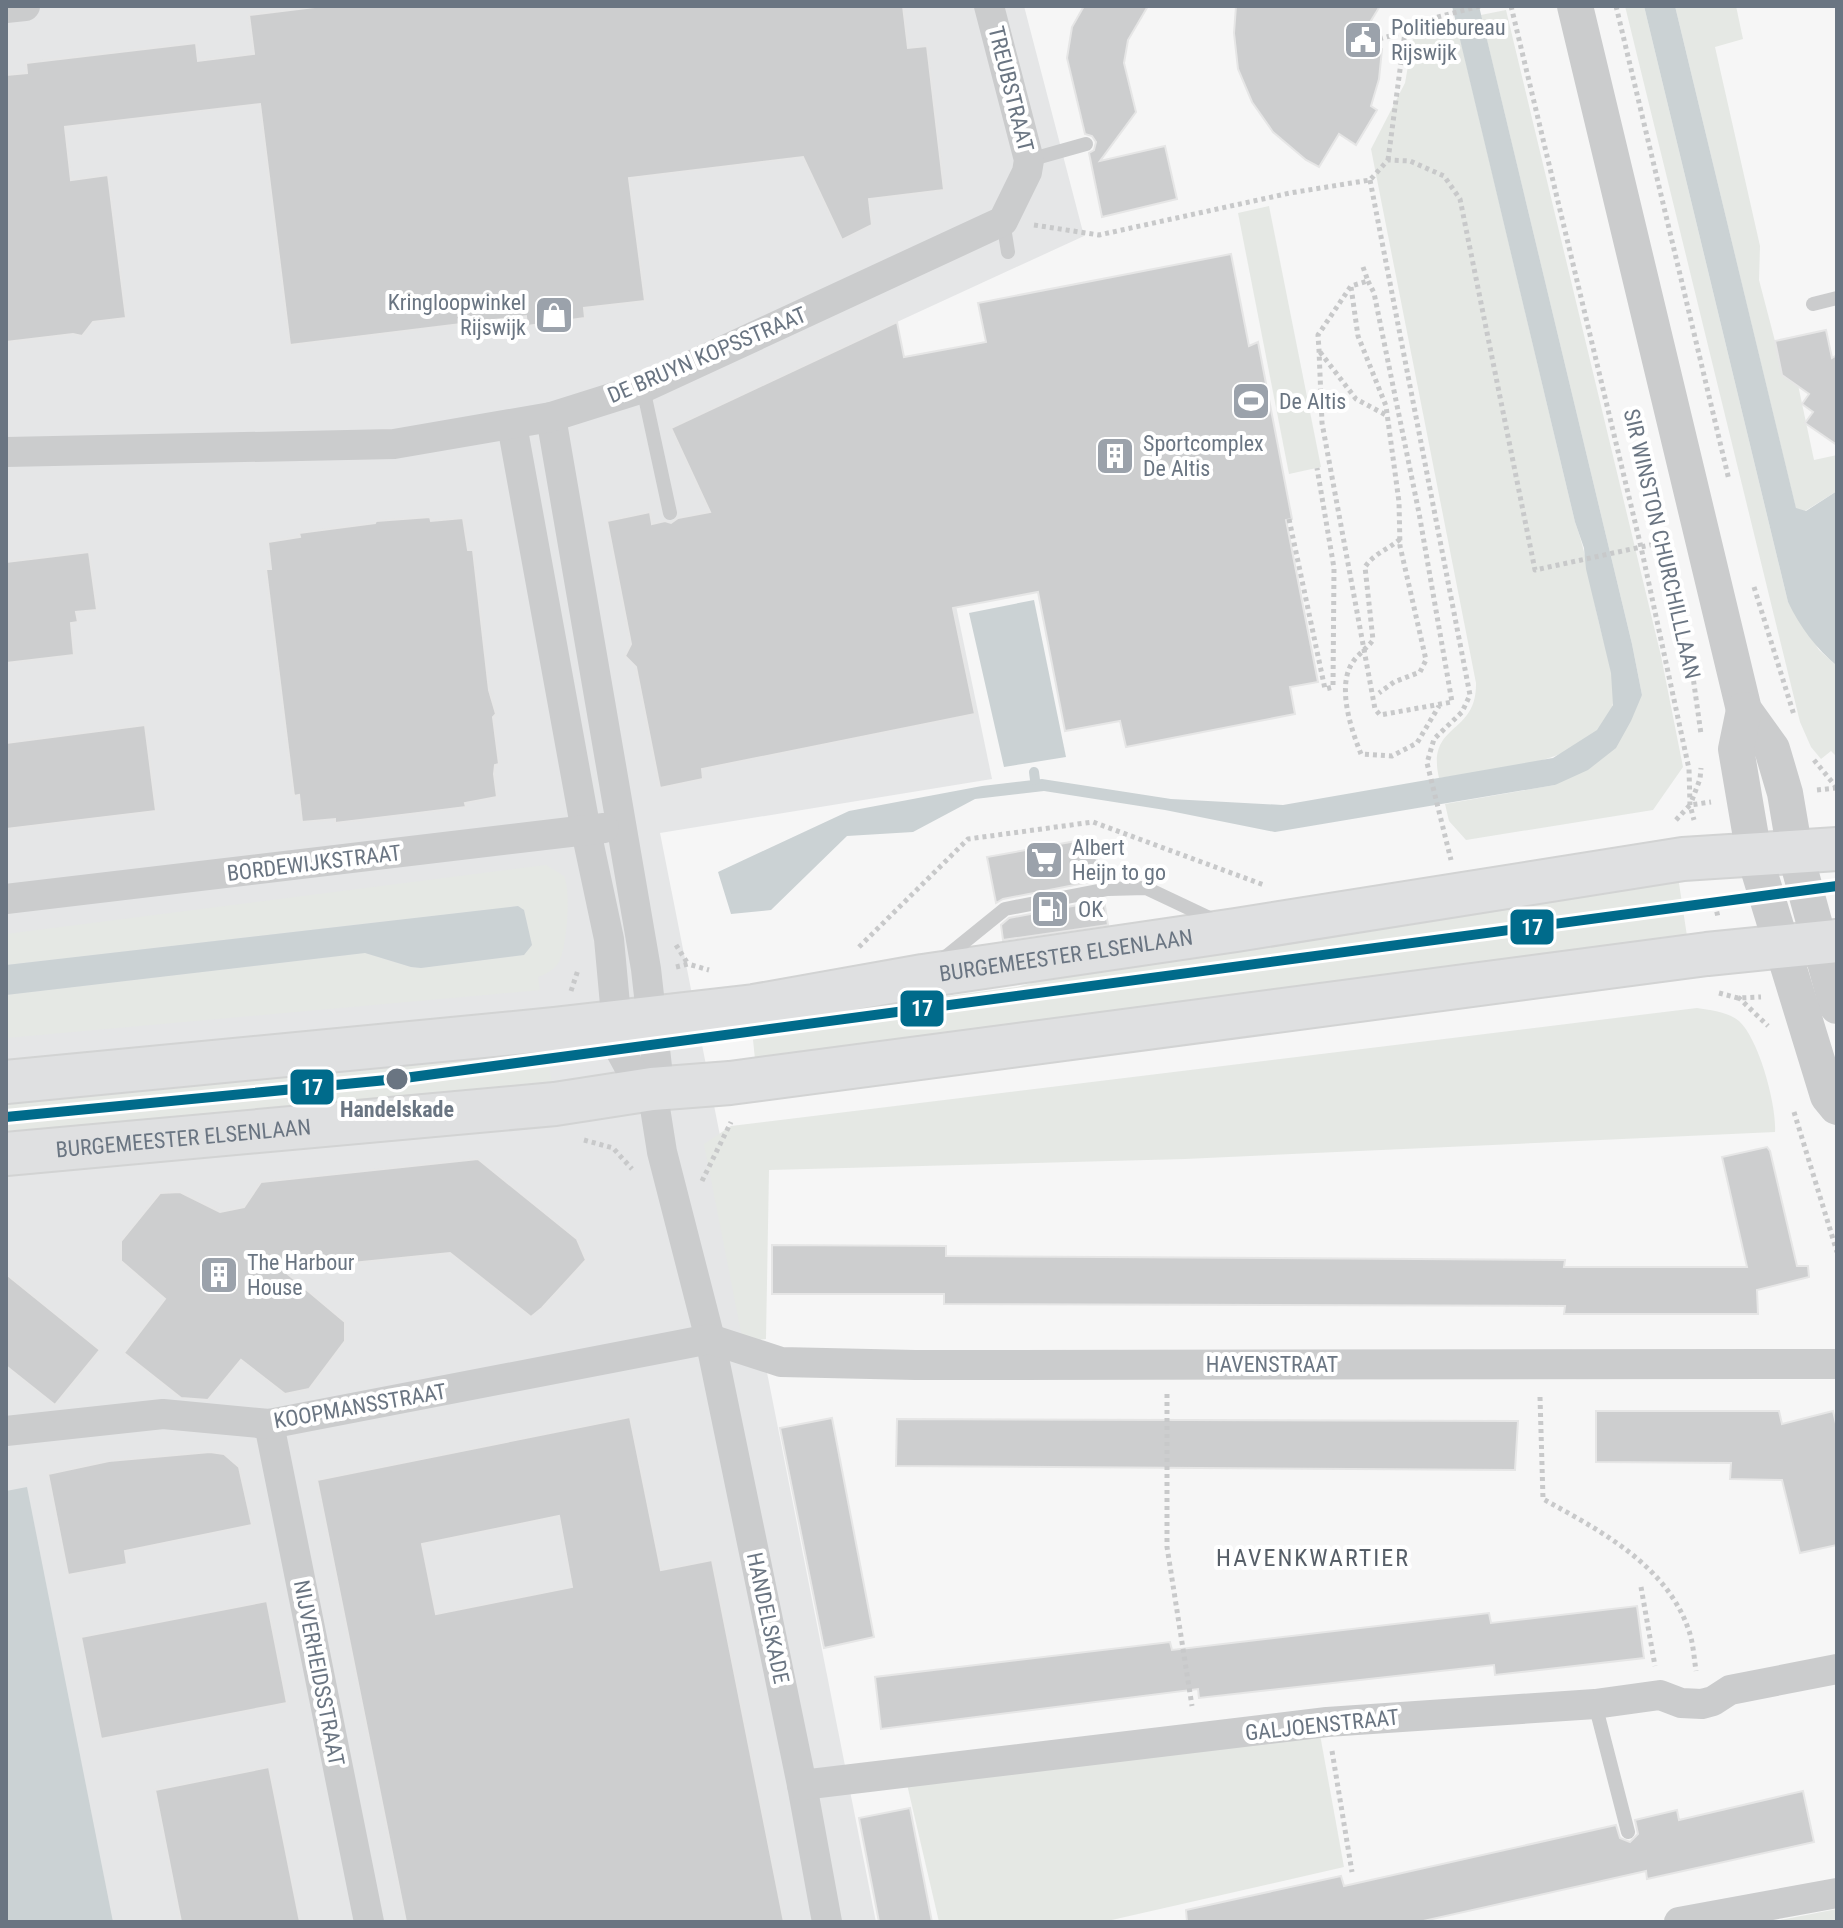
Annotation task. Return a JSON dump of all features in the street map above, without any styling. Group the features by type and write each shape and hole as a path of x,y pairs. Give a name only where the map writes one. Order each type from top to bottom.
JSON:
{"main road":[{"name":"BURGEMEESTER ELSENLAAN","path":"6,1082 754,1006 923,976 1703,857 1837,849"},
{"name":"BURGEMEESTER ELSENLAAN","path":"6,1154 555,1104 1727,952 1814,944"}],"street":[{"path":"6,8 25,6"},
{"name":"TREUBSTRAAT","path":"989,6 1028,166"},
{"name":"SIR WINSTON CHURCHILLLAAN","path":"1575,6 1744,710 1736,749 1774,854 1814,944 1837,1006"},
{"path":"1003,221 1028,166"},
{"name":"DE BRUYN KOPSSTRAAT","path":"6,452 394,444 551,417 643,388 1003,221"},
{"name":"HANDELSKADE","path":"551,417 621,826 634,1020"},
{"name":"HANDELSKADE","path":"512,425 586,831 609,939 634,1020 657,1067 652,1089 662,1152 710,1339 802,1785 827,1922"},
{"name":"BORDEWIJKSTRAAT","path":"6,899 621,826"},
{"name":"SIR WINSTON CHURCHILLLAAN","path":"1814,944 1828,1096 1837,1107"},
{"name":"HAVENSTRAAT","path":"710,1339 781,1362 915,1365 1837,1364"},
{"name":"KOOPMANSSTRAAT","path":"6,1431 163,1414 269,1424 710,1339"},
{"name":"NIJVERHEIDSSTRAAT","path":"269,1424 369,1922"},
{"path":"1702,1704 1730,1690 1837,1669"},
{"name":"GALJOENSTRAAT","path":"802,1785 1327,1722 1595,1704 1660,1695 1681,1703 1702,1704"},
{"path":"1679,1922 1837,1893"}],"lane":[{"path":"1028,166 1086,144"},
{"path":"1003,221 1008,252"},
{"path":"1813,304 1837,298"},
{"path":"643,388 670,513"},
{"path":"923,976 1005,909 1108,889 1146,888 1236,930"},
{"path":"1595,1704 1628,1832"}],"path":[{"path":"1003,221 1099,235 1290,193 1370,180 1388,160 1405,32 1411,24 1480,6"},
{"path":"1511,6 1641,547 1689,769 1690,805 1738,998 1767,1024 1771,1038"},
{"path":"1616,6 1732,495"},
{"path":"1379,39 1405,32"},
{"path":"1388,160 1410,161 1444,176 1460,199 1535,570 1641,547"},
{"path":"1370,180 1470,695 1462,712 1434,739 1427,763 1451,862"},
{"path":"1365,205 1374,202"},
{"path":"1231,206 1238,213"},
{"path":"1363,267 1374,293 1419,513 1452,702 1380,715 1375,709 1322,423 1318,335 1351,286 1368,281"},
{"path":"1351,286 1358,336 1387,415 1399,502 1400,539 1411,603 1426,660 1420,672 1394,682 1379,693"},
{"path":"1319,350 1356,399 1387,415"},
{"path":"1289,519 1325,689 1333,687 1334,568 1317,468"},
{"path":"1400,539 1387,551 1373,555 1365,567 1373,640 1353,661 1345,690 1349,724 1361,754 1392,756 1417,743 1440,705"},
{"name":"SIR WINSTON CHURCHILLLAAN","path":"1641,547 1664,542 1668,557"},
{"path":"1754,585 1799,730"},
{"name":"SIR WINSTON CHURCHILLLAAN","path":"1687,634 1703,744"},
{"path":"1671,825 1690,805 1700,779 1702,756"},
{"path":"1812,757 1836,788"},
{"path":"857,950 968,839 1093,822 1276,890"},
{"path":"1436,864 1466,860"},
{"path":"1792,1106 1837,1252"},
{"path":"679,1222 737,1111"},
{"path":"1539,1363 1543,1499 1603,1532 1666,1585 1688,1629 1702,1704"},
{"path":"1167,1364 1167,1547 1197,1739"},
{"path":"1641,1587 1660,1695"},
{"path":"1327,1722 1352,1872"}],"shaded area":[{"path":"6,6 1024,6 1084,236 897,322 992,779 660,833 876,1922 6,1922"},
{"path":"1452,6 1479,6 1632,644 1642,695 1616,748 1588,770 1555,785 1275,832 1165,810 1044,791 975,799 913,832 847,836 771,910 731,914 718,872 849,811 982,786 1042,779 1171,799 1283,805 1553,758 1597,730 1613,705 1611,673 1586,569 1584,548 1575,522"},
{"path":"1625,6 1644,6 1788,602 1819,650 1837,666 1837,757 1831,751 1821,759 1811,747 1800,722"},
{"path":"1644,6 1675,6 1796,508 1806,511 1837,491 1837,666 1809,637 1788,602"},
{"path":"1675,6 1736,6 1743,39 1715,47 1760,246 1759,280 1782,368 1794,366 1814,460 1837,455 1837,491 1805,511 1796,509"},
{"path":"1506,10 1661,656 1683,767 1653,810 1466,840 1449,821 1445,804 1555,785 1642,695 1481,15"},
{"path":"1456,21 1586,559 1610,665 1614,699 1600,727 1583,742 1562,753 1537,762 1439,778 1439,747 1469,712 1476,683 1371,149 1405,83 1414,32"},
{"path":"1269,206 1321,467 1289,474 1238,213"},
{"path":"1034,600 1066,757 1004,767 969,613"},
{"path":"546,865 564,876 567,916 560,961 549,972 538,977 540,990 6,1038 6,995 365,953 421,968 524,955 532,945 524,910 518,906 6,965 6,934"},
{"path":"1677,870 1687,936 755,1059 751,1021 1017,987 1138,953"},
{"path":"518,906 524,910 532,945 524,955 421,968 365,953 6,995 6,965"},
{"path":"1697,1008 1730,1015 1746,1030 1765,1074 1773,1106 1775,1132 1185,1159 769,1170 766,1339 743,1342 704,1144 731,1126"},
{"path":"547,1051 552,1085 6,1144 6,1092 333,1061 334,1074"},
{"path":"27,1487 113,1922 6,1922 6,1491"},
{"path":"1319,1729 1344,1867 1103,1922 939,1922 906,1780"},
{"path":"1837,1909 1837,1922 1770,1922"}],"building":[{"path":"323,6 903,6 908,48 927,46 944,190 869,199 872,225 842,240 803,157 629,178 645,301 584,308 585,318 527,326 526,316 290,345 260,104 65,127 71,180 108,175 126,318 93,322 82,336 73,334 6,342 6,75 27,73 26,63 196,43 198,61 254,54 249,15"},
{"path":"1084,6 1148,6 1128,40 1124,63 1136,112 1100,161 1165,146 1177,199 1102,217 1089,153 1094,150 1096,142 1092,136 1085,134 1067,58 1072,27"},
{"path":"1236,6 1380,6 1361,37 1382,49 1379,79 1371,106 1377,110 1356,145 1339,134 1319,167 1273,132 1252,102 1238,69 1234,33"},
{"path":"1231,254 1249,346 1258,342 1292,519 1286,520 1318,682 1290,687 1295,714 1126,747 1120,721 1065,731 1038,592 953,608 975,714 702,769 703,779 660,788 636,667 625,656 631,644 607,521 650,512 652,524 671,523 678,518 710,512 671,428 897,322 904,357 986,342 978,303"},
{"path":"1826,330 1832,358 1837,355 1837,445 1805,423 1813,412 1802,404 1809,394 1782,375 1775,341"},
{"path":"430,517 431,521 463,518 468,550 473,550 489,690 496,714 493,717 499,764 495,765 494,774 497,797 465,803 466,807 335,823 335,819 302,822 299,795 294,796 266,569 271,569 268,542 300,537 299,533 376,521"},
{"path":"89,552 97,610 76,612 78,622 71,623 74,655 6,663 6,562"},
{"path":"145,725 156,811 6,829 6,743"},
{"path":"1093,838 1100,880 996,903 987,857"},
{"path":"1104,900 1108,925 1003,940 1001,925 1009,918"},
{"path":"1767,1147 1797,1266 1808,1266 1809,1277 1757,1290 1758,1314 1564,1314 1565,1306 944,1304 944,1294 772,1294 772,1245 946,1246 946,1256 1565,1260 1564,1267 1747,1267 1722,1157"},
{"name":"The Harbour House","path":"478,1159 577,1239 586,1260 531,1317 450,1253 283,1270 345,1322 345,1341 309,1389 285,1394 241,1360 208,1400 181,1398 124,1353 165,1299 121,1261 121,1241 160,1193 180,1192 220,1212 244,1207 261,1182"},
{"path":"6,1274 100,1350 55,1405 6,1366"},
{"path":"1596,1411 1779,1411 1782,1424 1833,1411 1837,1428 1837,1545 1800,1553 1782,1480 1730,1479 1731,1463 1596,1462"},
{"path":"630,1417 661,1570 712,1560 784,1922 406,1922 317,1480","holes":["559,1516 572,1587 436,1614 422,1544"]},
{"path":"832,1418 874,1637 824,1648 780,1428"},
{"path":"897,1419 1518,1421 1515,1470 896,1466"},
{"path":"210,1452 224,1454 239,1467 252,1525 125,1551 127,1564 68,1575 48,1474 109,1461"},
{"path":"267,1601 287,1703 101,1739 81,1637"},
{"path":"1637,1606 1644,1658 1495,1675 1494,1665 1199,1698 1198,1689 881,1729 875,1677 1170,1642 1172,1650 1489,1613 1491,1623"},
{"path":"269,1767 300,1922 181,1922 155,1790"},
{"path":"1803,1791 1814,1842 1647,1879 1646,1871 1419,1922 1187,1922 1186,1910 1341,1876 1344,1886 1616,1825 1620,1838 1630,1842 1638,1834 1635,1820 1677,1810 1679,1820"},
{"path":"910,1808 932,1922 879,1922 859,1818"}],"waterway":[{"path":"1034,772 1035,780"}],"transit line":[{"name":"17","path":"6,1117 397,1079 1837,886"}],"place":[{"name":"Politiebureau Rijswijk","path":"1363,40"},
{"name":"Kringloopwinkel Rijswijk","path":"554,315"},
{"name":"De Altis","path":"1251,401"},
{"name":"Sportcomplex De Altis","path":"1115,456"},
{"name":"Albert Heijn to go","path":"1044,860"},
{"name":"OK","path":"1050,909"},
{"name":"Handelskade","path":"397,1079"},
{"name":"The Harbour House","path":"219,1275"}],"district":[{"name":"HAVENKWARTIER","path":"1313,1558"}]}
